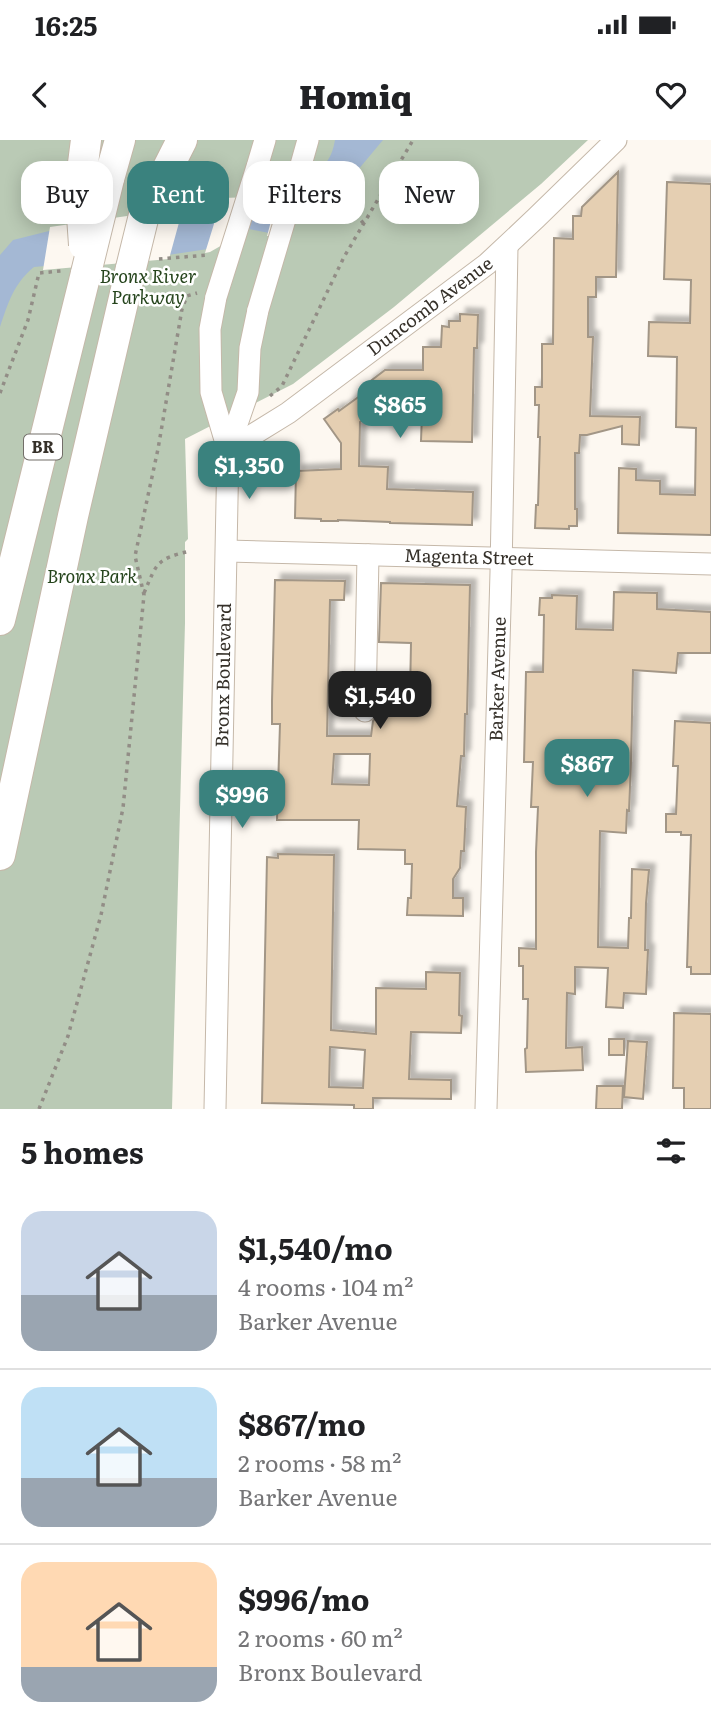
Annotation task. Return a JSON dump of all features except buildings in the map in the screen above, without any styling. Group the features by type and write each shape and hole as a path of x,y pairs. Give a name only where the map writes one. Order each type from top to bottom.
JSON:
{"highway":[{"path":"76,272 80,187 86,140"},
{"name":"BR","path":"0,620 76,272 110,180 120,140"},
{"name":"BR","path":"156,161 160,140"},
{"path":"172,161 183,140"},
{"name":"BR","path":"0,855 73,516 145,264 144,224"}],"street":[{"name":"Bronx Boulevard","path":"215,1109 228,450 211,392 209,343 212,316 207,295 265,140"},
{"name":"Bronx Boulevard","path":"228,450 247,392 250,348 258,310 308,140"},
{"name":"Duncomb Avenue","path":"228,450 288,413 466,281 507,247 616,140"},
{"name":"Barker Avenue","path":"486,1109 507,247"},
{"name":"Magenta Street","path":"227,551 711,564"},
{"path":"365,711 368,555"}],"path":[{"path":"365,222 413,140"},
{"path":"270,396 282,386 344,257 364,224"},
{"path":"145,264 213,254"},
{"path":"0,393 28,320 39,273 76,272"},
{"path":"144,595 135,556 158,449 182,309 187,296 207,295"},
{"path":"39,1109 68,1036 101,915 123,808 144,595 157,563 190,551"}],"green space":[{"path":"0,140 588,140 541,184 394,307 293,384 185,439 188,539 185,542 172,1109 0,1109"}],"water":[{"path":"335,140 383,140 365,162 327,161"},
{"path":"243,201 243,224 280,224 269,233 244,228 208,249 34,267 17,287 0,327 0,255 13,240 49,231 113,224 113,222 127,220 127,224 229,224 229,202"}],"pier":[{"path":"243,197 243,224 247,224 245,232 205,253 214,224 229,224 229,198"},
{"path":"127,216 127,224 179,224 169,259 43,270 50,227 113,224 113,218"},
{"path":"270,224 286,224 271,236 267,236"}],"park label":[{"name":"Bronx River Parkway","path":"148,287"},
{"name":"Bronx Park","path":"92,577"}]}
